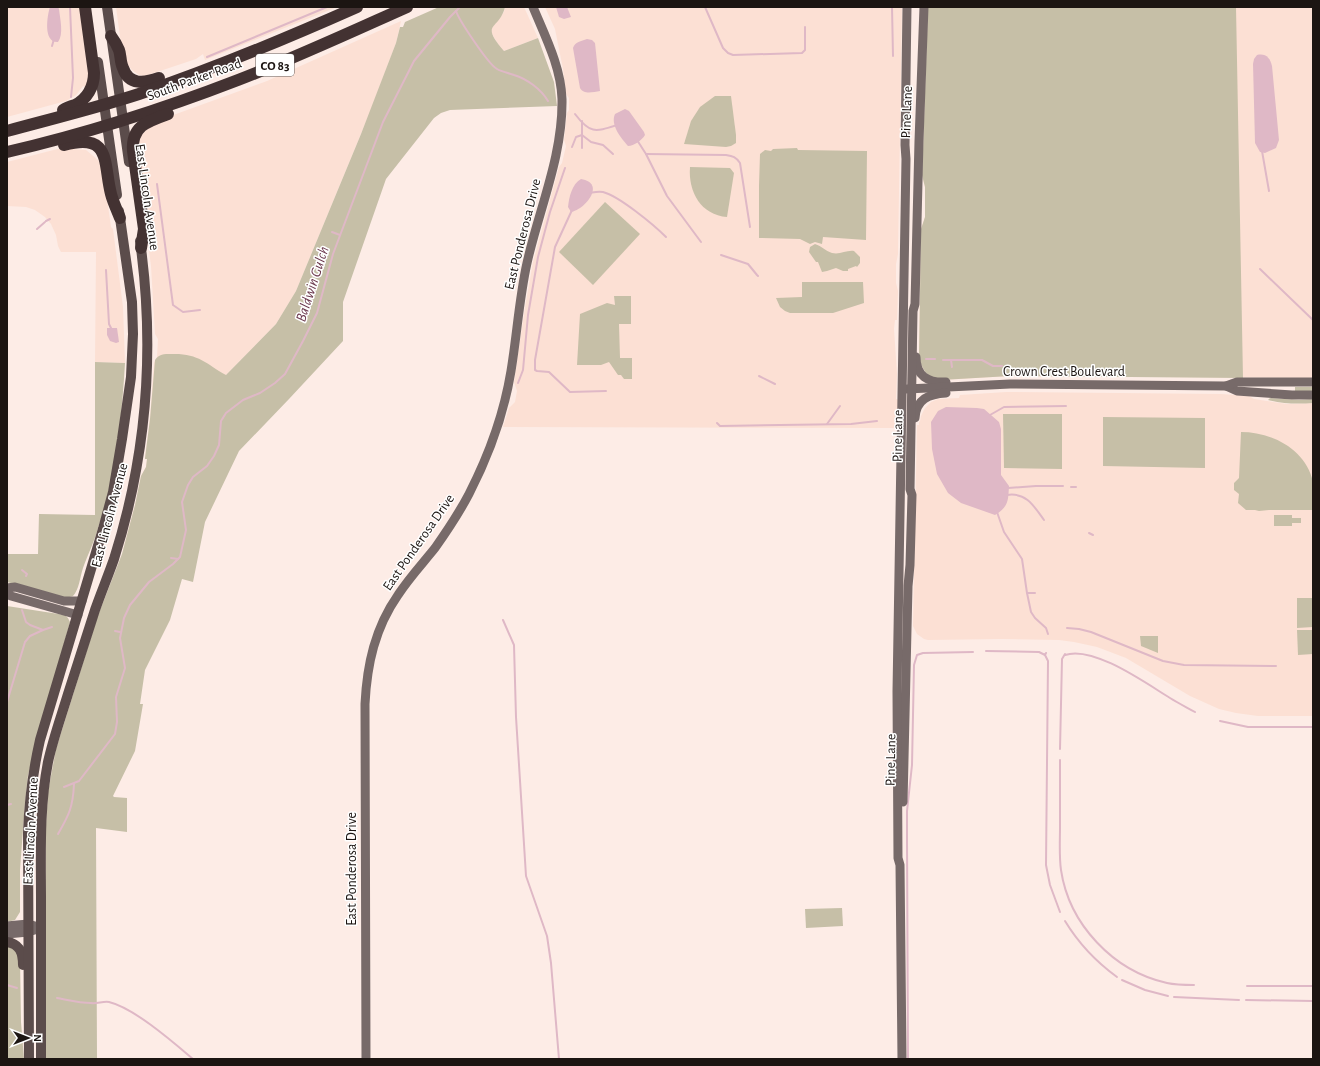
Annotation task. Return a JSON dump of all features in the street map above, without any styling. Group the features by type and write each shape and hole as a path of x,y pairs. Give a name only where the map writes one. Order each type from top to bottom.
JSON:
{"highway":[{"path":"57,118 65,108 78,103 84,98 90,91 93,83 94,74 85,7"},
{"name":"South Parker Road","path":"7,131 120,100 193,75 262,48 356,7"},
{"name":"South Parker Road","path":"7,152 107,125 192,97 276,64 407,7"},
{"path":"111,36 119,51 121,64 125,72 134,80 143,83 150,82 250,44 262,48"},
{"path":"141,248 144,230 133,151 134,137 138,129 144,124 153,119 184,108 192,97"},
{"path":"7,159 75,142 84,141 92,143 105,156 111,194 120,218"}],"main road":[{"name":"East Lincoln Avenue","path":"29,1059 28,822 33,777 40,740 113,492 132,369 132,308 90,7"},
{"name":"East Lincoln Avenue","path":"42,1059 41,820 48,764 60,719 119,541 130,499 142,434 148,366 145,290 141,248 107,7"},
{"name":"East Ponderosa Drive","path":"366,1059 365,704 368,667 377,634 391,605 444,535 470,491 489,451 503,409 511,372 520,301 526,268 556,157 561,124 562,97 558,74 548,43 533,7"},
{"name":"Pine Lane","path":"902,1059 900,865 898,858 896,728 906,174 907,7"},
{"name":"Pine Lane","path":"900,865 902,858 908,586 912,495 910,489 913,311 915,304 924,7"},
{"path":"912,495 914,489 915,416 920,404 925,398 934,394 988,391 995,385 988,380 938,382 927,380 923,376 919,370 917,362 917,311 915,304"},
{"name":"Crown Crest Boulevard","path":"902,389 995,385 1226,386 1237,382 1313,382"},
{"name":"Crown Crest Boulevard","path":"1226,386 1237,391 1313,395"},
{"path":"7,588 15,586 64,601 82,601"},
{"path":"7,592 11,596 78,615"},
{"path":"7,926 41,928"},
{"path":"7,934 28,928"},
{"path":"7,942 16,945 22,954 23,996 28,1003"}],"shaded area":[{"path":"7,7 82,7 90,66 86,88 83,86 76,95 66,101 7,117"},
{"path":"50,7 58,7 59,9 61,35 58,42 53,41 48,34 47,22"},
{"path":"116,7 337,7 205,60 203,54 196,59 145,76 139,75 132,70 123,59"},
{"path":"439,7 505,7 499,20 493,27 493,35 504,51 538,38 554,82 557,106 450,110 441,113 434,118 386,179 343,302 343,341 239,451 205,522 193,582 182,579 170,620 145,670 140,704 143,704 135,751 113,796 127,798 127,832 96,828 97,1059 46,1059 46,825 48,792 56,749 97,618 122,554 141,476 146,467 147,459 145,458 155,360 160,355 164,354 188,355 201,360 226,375 276,324 296,291 361,134 396,43 400,27 403,27 405,22"},
{"path":"505,7 524,7 538,38 504,51 498,44 491,30 504,12"},
{"path":"545,7 902,7 898,254 896,264 896,283 898,291 897,320 895,320 894,329 897,374 896,399 899,400 899,428 503,427 509,408 515,402 517,391 514,382 533,262 566,146 564,140 567,113 569,110 569,98 566,94 563,69 555,29"},
{"path":"556,7 567,7 571,17 564,19 559,17"},
{"path":"928,7 1313,7 1313,378 1010,376 941,380 919,359 921,229 925,217 925,187 923,180"},
{"path":"928,7 1236,7 1243,378 1010,376 941,380 932,377 927,373 919,359 921,229 925,217 925,187 922,175"},
{"path":"401,21 396,43 370,112 296,291 276,324 223,378 123,550 141,476 146,467 147,459 145,458 150,419 154,363 157,357 158,339 155,334 151,266 136,153 137,140 154,122 267,81"},
{"path":"587,39 592,40 595,43 600,91 584,92 580,88 573,48 580,41"},
{"path":"1257,55 1265,55 1272,66 1279,140 1276,148 1265,153 1260,152 1255,143 1253,64"},
{"path":"715,96 731,96 736,143 726,147 684,144 691,121 700,107"},
{"path":"625,109 629,111 645,135 638,142 628,146 617,131 614,123 615,114"},
{"path":"69,146 73,149 86,150 98,160 103,169 111,227 113,229 123,307 125,363 95,362 96,252 61,252 51,224 45,217 35,210 26,207 7,206 7,162"},
{"path":"797,148 798,150 867,151 866,240 823,237 822,244 815,242 810,244 800,239 759,238 760,154 765,150 771,151 773,149"},
{"path":"690,167 730,168 734,173 727,217 710,212 698,201 691,185"},
{"path":"581,179 588,181 592,185 593,190 591,196 582,206 571,212 568,207 570,195 575,184"},
{"path":"605,202 640,234 593,285 559,252"},
{"path":"815,244 832,253 854,251 860,257 860,263 857,267 848,269 848,271 843,271 836,268 822,272 818,262 816,262 809,252 810,247"},
{"path":"802,282 863,282 864,303 833,313 790,313 785,311 780,307 776,298 802,297"},
{"path":"614,296 631,296 631,324 619,324 620,358 632,358 632,379 624,379 621,375 618,375 609,362 601,365 577,365 580,314 607,303 615,305"},
{"path":"107,328 117,328 119,342 116,343 110,341 107,335"},
{"path":"95,362 125,363 120,424 114,466 105,506 83,568 77,590 73,596 66,598 7,582 7,554 38,554 39,514 95,515"},
{"path":"1295,387 1313,387 1313,391 1295,391"},
{"path":"1006,392 1221,394 1249,396 1254,399 1287,404 1313,403 1313,716 1258,716 1219,709 1190,696 1126,658 1097,647 1074,642 1059,640 1002,639 928,640 917,634 913,626 917,425 919,425 925,408 931,402 938,399 959,398 960,395"},
{"path":"1270,398 1299,400 1313,399 1313,403 1285,403 1268,400"},
{"path":"946,407 984,409 999,422 1001,429 1001,475 1009,486 1007,503 1003,509 995,515 961,503 948,493 937,474 932,449 931,422 938,411"},
{"path":"1003,414 1062,414 1062,469 1004,468"},
{"path":"1103,417 1205,418 1205,468 1103,466"},
{"path":"1241,432 1264,435 1275,439 1286,445 1303,460 1309,470 1313,482 1313,510 1246,510 1238,503 1239,494 1234,490 1234,483 1239,478"},
{"path":"1274,515 1292,515 1292,518 1301,518 1301,523 1292,523 1292,526 1274,526"},
{"path":"1297,598 1312,598 1313,627 1297,628"},
{"path":"7,606 65,615 70,622 28,775 20,870 20,912 15,920 7,922"},
{"path":"1297,630 1313,630 1313,654 1298,655"},
{"path":"1140,636 1158,636 1158,653 1141,646"},
{"path":"842,908 843,926 806,928 805,909"},
{"path":"7,945 15,949 20,959 21,1022 24,1059 7,1059"}],"waterway":[{"path":"70,7 73,78 71,97"},
{"path":"207,57 327,7"},
{"name":"Baldwin Gulch","path":"64,787 79,781 115,734 117,722 116,697 125,668 120,638 124,618 130,605 149,582 180,557 186,530 182,502 188,485 193,477 207,466 214,456 219,445 221,421 226,413 243,400 260,393 285,374 317,313 333,254 383,122 414,61 460,7"},
{"path":"705,7 723,48 728,53 733,55 802,53 805,50 805,27"},
{"path":"892,7 893,56"},
{"path":"456,11 474,42 497,69 529,82 542,92 548,101"},
{"path":"52,46 54,39"},
{"path":"575,114 580,121 593,130 617,125"},
{"path":"582,121 582,148"},
{"path":"572,147 576,137 582,135 591,142 603,145 613,154"},
{"path":"637,140 646,154 667,196 701,242"},
{"path":"1262,151 1269,191"},
{"path":"646,154 726,155 736,158 740,163 750,227"},
{"path":"518,383 523,370 528,315 538,257 550,212 565,168"},
{"path":"157,184 173,305 183,312 200,310"},
{"path":"590,193 603,192 618,199 653,225 666,237"},
{"path":"572,210 555,247 535,360 535,370 549,372 570,392 606,391"},
{"path":"46,221 50,219"},
{"path":"37,229 45,222"},
{"path":"332,232 340,235"},
{"path":"721,255 748,264 758,276"},
{"path":"1260,269 1313,320"},
{"path":"106,270 109,324 112,330"},
{"path":"926,359 935,359"},
{"path":"943,360 982,360 993,366 1002,366"},
{"path":"951,360 952,367"},
{"path":"759,376 775,384"},
{"path":"827,424 840,406"},
{"path":"990,415 1004,407 1066,406"},
{"path":"717,423 720,426 851,424 877,421"},
{"path":"1008,488 1063,486"},
{"path":"1071,487 1076,487"},
{"path":"1007,495 1019,496 1029,501 1044,520"},
{"path":"997,512 1004,532 1022,559 1031,612 1046,628 1048,634"},
{"path":"1089,533 1093,535"},
{"name":"Baldwin Gulch","path":"171,558 178,559"},
{"path":"22,570 27,574 26,576"},
{"path":"1027,593 1035,593"},
{"path":"22,610 26,622 30,625 43,630 52,627"},
{"path":"503,620 514,645 516,717 526,876 547,936 551,963 559,1059"},
{"path":"1067,628 1091,632 1163,661 1184,665 1276,666"},
{"path":"7,702 25,642 30,636 43,630"},
{"name":"Baldwin Gulch","path":"115,631 120,632"},
{"path":"986,651 1039,652 1045,655 1046,653"},
{"path":"908,1059 907,811 912,765 914,665 917,655 923,653 973,652"},
{"path":"1065,655 1077,653 1104,661 1134,676 1195,712"},
{"path":"1060,749 1062,659 1065,654"},
{"path":"1045,655 1048,661 1046,865 1050,885 1060,912"},
{"path":"1220,721 1248,727 1313,727"},
{"path":"1060,760 1060,865 1066,890 1073,909 1097,942 1112,956 1129,968 1147,977 1167,983 1177,985 1194,985"},
{"path":"58,834 70,810 73,799 74,784"},
{"name":"Baldwin Gulch","path":"7,805 11,804"},
{"path":"1065,921 1088,952 1117,977"},
{"path":"1122,980 1145,990 1168,996"},
{"path":"7,985 17,988"},
{"path":"1247,986 1313,986"},
{"path":"1174,997 1239,1000"},
{"path":"57,998 87,1003 109,1002 119,1005 153,1026 193,1059"},
{"path":"1246,1000 1313,1001"}]}
